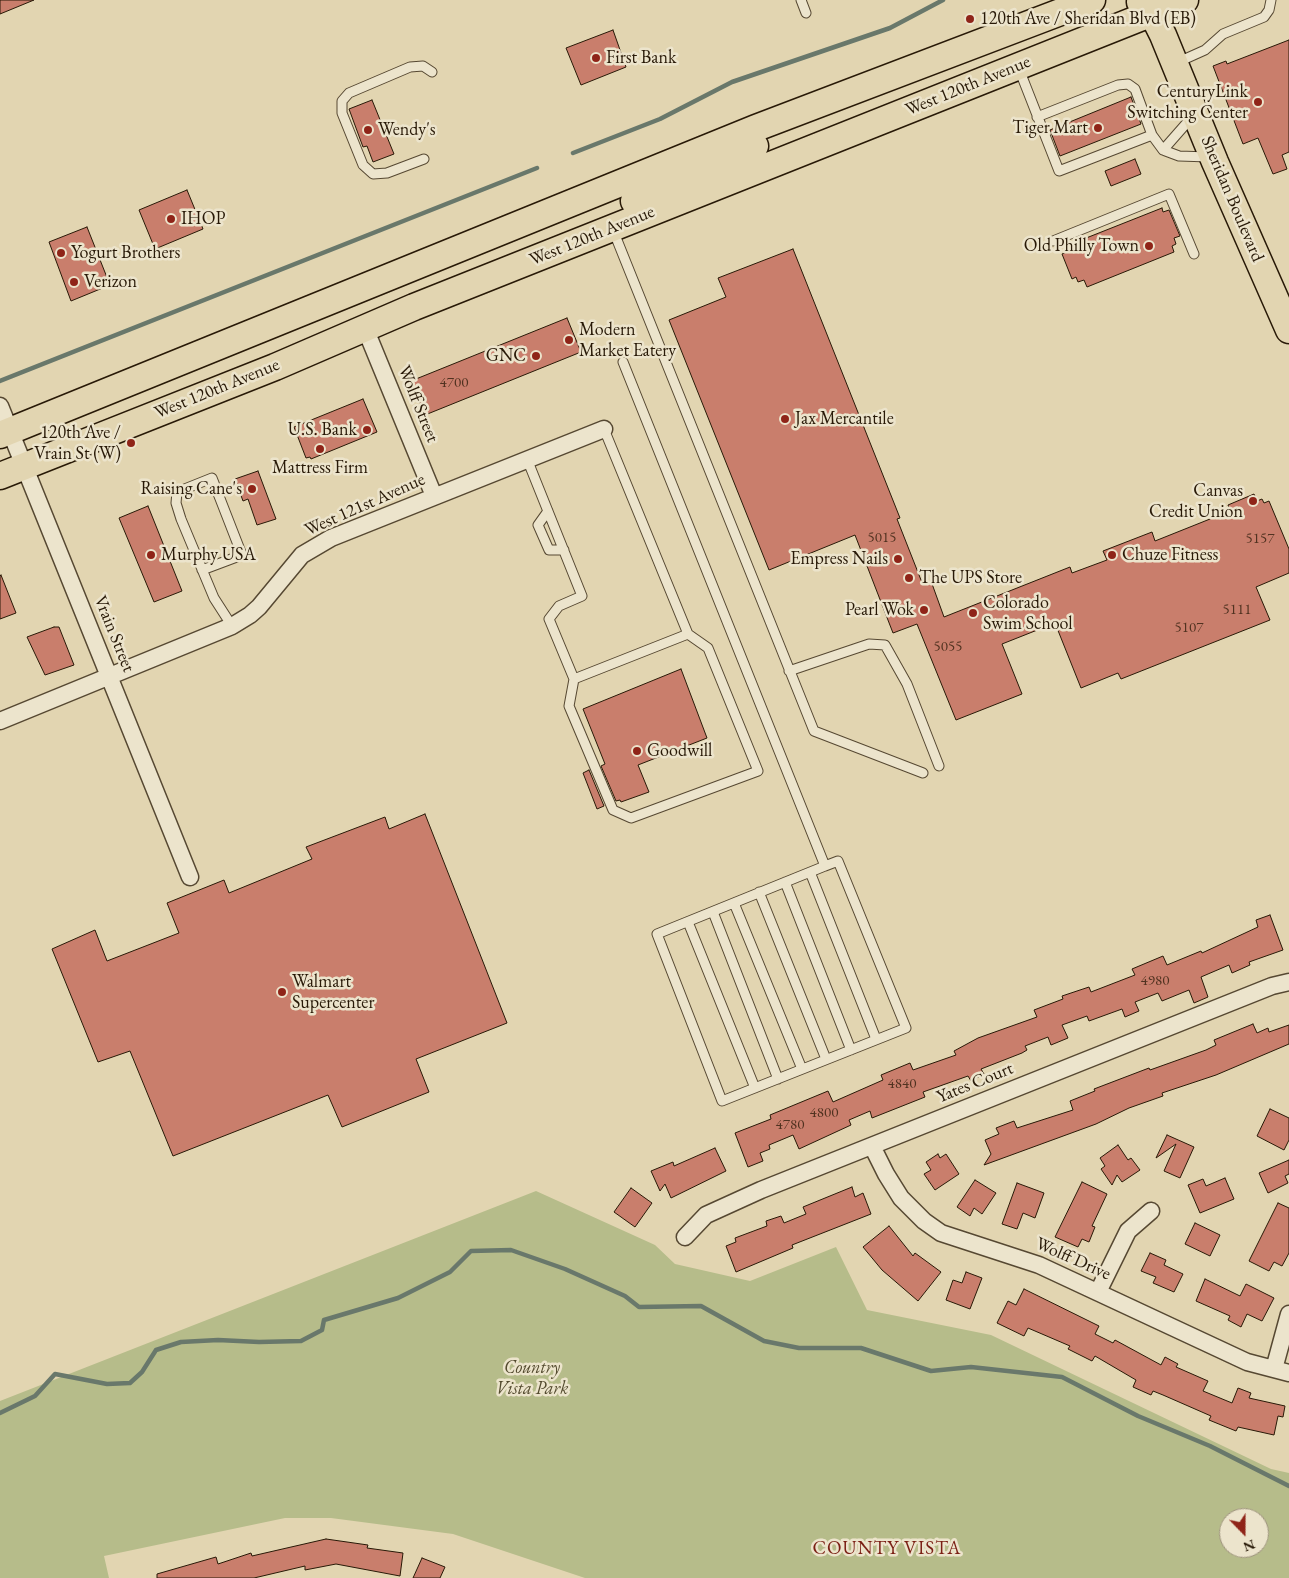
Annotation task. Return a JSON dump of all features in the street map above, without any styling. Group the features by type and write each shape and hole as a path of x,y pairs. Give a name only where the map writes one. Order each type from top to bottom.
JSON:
{"main road":[{"path":"1018,29 1055,0"},
{"name":"West 120th Avenue","path":"5,433 856,89 1092,0"},
{"name":"West 120th Avenue","path":"0,476 275,367 368,326 1017,66 1147,4 1185,0"},
{"name":"Sheridan Boulevard","path":"1147,4 1175,63 1213,157 1289,330"},
{"path":"612,228 615,216 622,206 793,129 856,89"},
{"path":"368,326 394,304 559,238 571,225 572,203"}],"street":[{"name":"Wolff Street","path":"368,326 434,496"},
{"name":"Vrain Street","path":"0,406 5,433 24,466 190,877"},
{"name":"West 121st Avenue","path":"0,721 232,626 250,616 260,607 293,564 313,547 331,538 604,429"},
{"name":"Yates Court","path":"686,1238 706,1215 872,1146 1263,990 1289,982"},
{"name":"Wolff Drive","path":"872,1146 901,1198 930,1225 956,1239 1010,1254 1039,1265 1247,1362 1282,1371"},
{"path":"1098,1292 1128,1231 1151,1211"},
{"path":"1282,1371 1289,1314"}],"lane":[{"path":"801,0 806,13"},
{"path":"1175,63 1206,50 1223,34 1264,17 1269,10 1271,0"},
{"path":"424,159 387,173 373,174 363,165 342,113 342,101 350,93 410,67 423,66 432,72"},
{"path":"1017,66 1060,172 1152,135"},
{"path":"1037,117 1118,85 1128,84 1135,89 1152,135 1163,150 1178,156 1213,157"},
{"path":"1163,150 1195,113"},
{"path":"1053,241 1169,194 1194,254"},
{"path":"612,228 814,731 924,773"},
{"path":"623,362 825,866"},
{"path":"527,459 582,596 559,606 549,619 574,679 569,706 613,810 631,818 758,771 708,648 688,634 604,429"},
{"path":"202,570 242,555 212,478 177,492 176,503 181,519 202,570 214,598 232,626"},
{"path":"548,511 538,525 549,550 564,550"},
{"path":"574,679 688,634"},
{"path":"790,671 869,644 884,645 907,684 939,766"},
{"path":"838,861 906,1028 722,1101 657,934 810,872 838,861"},
{"path":"810,872 876,1040"},
{"path":"785,882 851,1050"},
{"path":"759,892 826,1060"},
{"path":"734,903 802,1069"},
{"path":"712,912 778,1079"},
{"path":"688,922 755,1088"}],"green space":[{"name":"Country Vista Park","path":"536,1191 655,1245 675,1264 750,1281 836,1247 867,1310 991,1335 1271,1469 1289,1473 1289,1578 585,1578 453,1534 331,1518 285,1518 104,1556 109,1578 0,1578 0,1401"}],"building":[{"path":"0,0 34,0 0,14"},
{"name":"First Bank","path":"613,30 626,67 581,85 566,48"},
{"name":"CenturyLink Switching Center","path":"1289,40 1289,152 1282,155 1287,169 1273,174 1258,138 1243,144 1213,66 1226,61 1227,64"},
{"path":"1131,97 1141,124 1060,156 1050,130"},
{"name":"Wendy's","path":"372,100 394,154 373,162 367,146 363,147 349,109"},
{"path":"1135,159 1141,174 1111,186 1105,171"},
{"name":"IHOP","path":"187,190 203,229 155,249 139,210"},
{"path":"1162,208 1163,212 1169,210 1180,236 1174,238 1176,244 1172,246 1174,252 1087,287 1084,280 1078,282 1076,277 1072,279 1062,254 1069,251 1066,246"},
{"path":"87,227 110,285 71,301 49,242"},
{"path":"793,249 900,518 897,519 921,580 924,584 931,581 944,617 1070,567 1072,573 1107,560 1103,551 1152,532 1155,541 1230,511 1228,505 1254,494 1257,501 1262,499 1264,503 1269,501 1289,549 1289,573 1256,587 1270,620 1121,679 1118,673 1081,688 1055,623 1002,644 1022,694 956,720 917,624 893,633 855,535 769,570 669,320 726,297 718,278"},
{"path":"567,318 581,352 425,415 411,381"},
{"path":"363,399 377,432 311,459 310,457 306,458 294,427"},
{"name":"Raising Cane's","path":"258,471 276,519 257,525 248,499 243,501 235,479"},
{"path":"148,506 182,591 154,602 119,518"},
{"path":"0,576 16,613 0,619"},
{"path":"59,627 74,665 45,675 27,637"},
{"name":"Goodwill","path":"681,669 707,738 638,765 649,792 621,802 620,800 616,801 601,766 605,764 583,709"},
{"path":"589,770 604,806 597,809 583,773"},
{"name":"Walmart Supercenter","path":"425,814 507,1023 416,1059 429,1092 342,1127 328,1095 173,1156 130,1051 98,1062 52,949 95,930 107,961 179,933 167,903 224,880 229,893 312,859 306,847 385,817 389,829"},
{"path":"1270,915 1283,950 1249,962 1250,965 1232,973 1229,965 1201,977 1208,997 1194,1003 1189,990 1162,1001 1158,993 1135,1002 1139,1011 1125,1017 1122,1009 1089,1021 1087,1016 1062,1025 1068,1038 1051,1045 1048,1037 1025,1046 1027,1050 1022,1053 981,1069 984,1074 971,1081 968,1076 923,1092 925,1097 872,1118 870,1111 849,1120 851,1125 799,1149 793,1135 769,1145 770,1149 760,1153 763,1161 748,1167 735,1133 771,1119 770,1115 828,1091 833,1102 883,1080 881,1075 910,1063 913,1070 956,1055 954,1051 978,1038 1037,1017 1034,1010 1063,999 1062,996 1089,987 1091,992 1135,975 1132,969 1163,956 1167,965 1201,951 1202,953 1258,927 1256,920"},
{"path":"1253,1024 1257,1033 1268,1028 1269,1032 1289,1025 1289,1044 1216,1075 1162,1093 1163,1096 1129,1108 1096,1124 984,1165 991,1154 985,1140 999,1134 996,1128 1014,1121 1017,1128 1073,1110 1070,1101 1095,1091 1094,1089 1149,1068 1150,1070 1206,1050 1216,1045 1214,1040"},
{"path":"1270,1109 1289,1118 1289,1140 1284,1150 1257,1136"},
{"path":"1167,1135 1194,1147 1180,1178 1164,1171 1176,1144 1156,1158"},
{"path":"1118,1145 1128,1160 1131,1158 1140,1170 1122,1182 1117,1175 1112,1185 1101,1169 1105,1166 1100,1158"},
{"path":"715,1148 726,1171 671,1198 665,1184 660,1191 651,1171 673,1162 674,1166"},
{"path":"938,1154 940,1158 946,1154 959,1174 935,1190 924,1174 931,1170 926,1162"},
{"path":"1289,1160 1289,1174 1285,1176 1288,1183 1268,1193 1259,1173"},
{"path":"1225,1178 1234,1199 1200,1213 1188,1185 1203,1179 1206,1186"},
{"path":"975,1180 996,1193 982,1214 974,1208 970,1216 957,1207"},
{"path":"1082,1182 1107,1194 1092,1226 1095,1227 1089,1242 1082,1239 1078,1247 1055,1237"},
{"path":"1017,1183 1044,1193 1035,1218 1023,1213 1017,1229 1002,1224"},
{"path":"852,1187 855,1197 863,1193 871,1214 792,1245 793,1248 736,1272 726,1246 736,1242 735,1238 767,1226 766,1221 781,1216 784,1223 806,1214 803,1207"},
{"path":"631,1188 652,1203 635,1227 614,1212"},
{"path":"1278,1203 1289,1208 1289,1253 1282,1266 1274,1262 1269,1271 1249,1261"},
{"path":"1195,1223 1220,1235 1210,1256 1185,1244"},
{"path":"889,1226 913,1256 915,1253 941,1272 918,1301 882,1270 863,1247"},
{"path":"1150,1253 1166,1260 1164,1265 1183,1274 1174,1292 1153,1283 1156,1277 1141,1271"},
{"path":"966,1272 982,1278 970,1309 946,1300 953,1280 962,1283"},
{"path":"1205,1279 1240,1296 1246,1284 1274,1298 1262,1321 1247,1314 1241,1327 1228,1320 1230,1316 1196,1301"},
{"path":"1024,1289 1099,1326 1095,1334 1113,1343 1115,1340 1161,1365 1165,1357 1178,1364 1176,1367 1208,1381 1203,1391 1232,1403 1238,1388 1251,1393 1249,1398 1285,1406 1283,1417 1278,1416 1274,1435 1238,1427 1236,1431 1209,1420 1211,1416 1163,1395 1153,1391 1151,1395 1133,1387 1136,1380 1095,1356 1092,1361 1068,1349 1070,1346 1028,1328 1024,1336 997,1323 1008,1301 1016,1305"},
{"path":"326,1539 368,1545 367,1548 403,1553 400,1576 336,1564 305,1570 305,1566 254,1578 157,1578 157,1574 216,1557 218,1564 251,1553 252,1556"},
{"path":"422,1558 445,1567 440,1578 413,1578"}],"waterway":[{"path":"573,153 660,119 732,82 890,28 943,0"},
{"path":"0,381 537,168"},
{"path":"0,1413 35,1396 55,1374 107,1384 130,1383 142,1372 156,1350 181,1342 218,1340 259,1342 301,1341 322,1330 324,1320 398,1298 450,1272 471,1251 511,1250 565,1269 625,1296 639,1307 701,1306 764,1341 799,1348 861,1348 931,1371 971,1367 1062,1377 1138,1416 1210,1446 1289,1486"}],"place":[{"name":"120th Ave / Sheridan Blvd (EB)","path":"970,19"},
{"name":"First Bank","path":"596,58"},
{"name":"CenturyLink Switching Center","path":"1258,102"},
{"name":"Tiger Mart","path":"1098,128"},
{"name":"Wendy's","path":"368,130"},
{"name":"IHOP","path":"171,219"},
{"name":"Old Philly Town","path":"1149,246"},
{"name":"Yogurt Brothers","path":"61,253"},
{"name":"Verizon","path":"74,282"},
{"name":"Modern Market Eatery","path":"569,340"},
{"name":"GNC","path":"536,356"},
{"name":"Jax Mercantile","path":"785,419"},
{"name":"U.S. Bank","path":"367,430"},
{"name":"120th Ave / Vrain St (W)","path":"131,443"},
{"name":"Mattress Firm","path":"320,449"},
{"name":"Raising Cane's","path":"252,489"},
{"name":"Canvas Credit Union","path":"1253,501"},
{"name":"Murphy USA","path":"151,555"},
{"name":"Chuze Fitness","path":"1112,555"},
{"name":"Empress Nails","path":"898,559"},
{"name":"The UPS Store","path":"909,578"},
{"name":"Pearl Wok","path":"924,610"},
{"name":"Colorado Swim School","path":"973,613"},
{"name":"Goodwill","path":"637,751"},
{"name":"Walmart Supercenter","path":"282,992"}],"district":[{"name":"COUNTY VISTA","path":"887,1549"}]}
